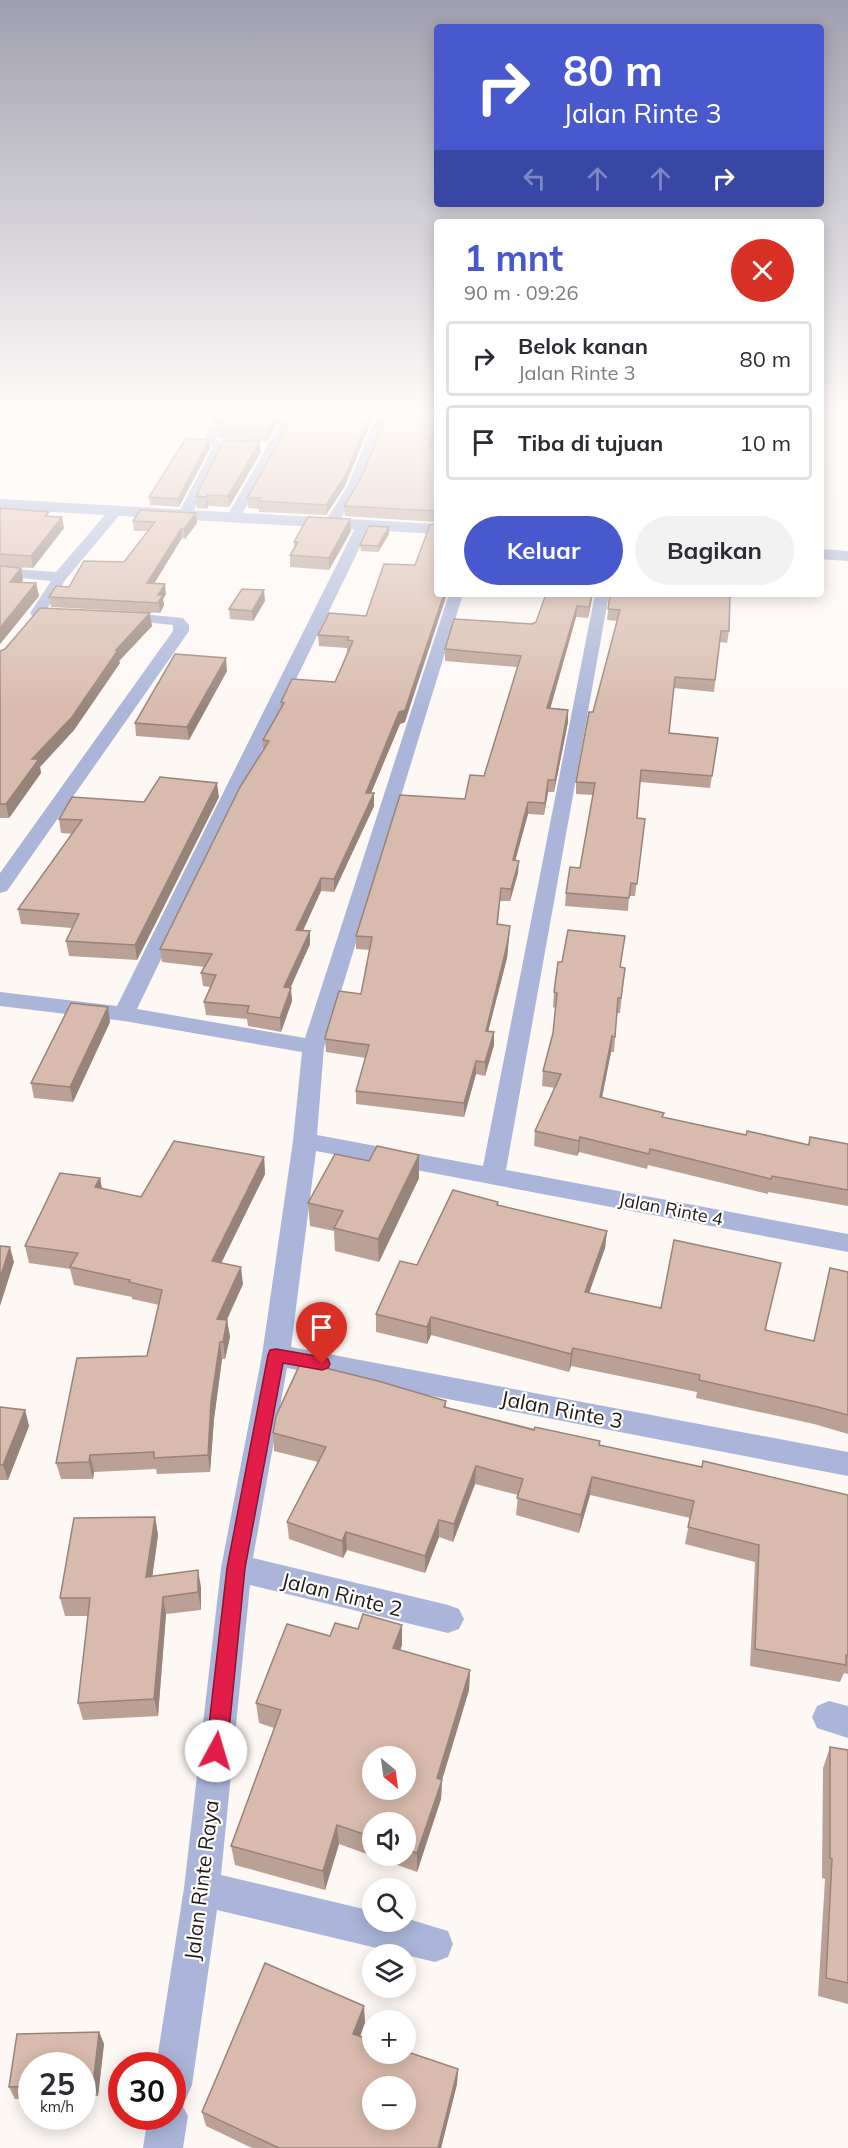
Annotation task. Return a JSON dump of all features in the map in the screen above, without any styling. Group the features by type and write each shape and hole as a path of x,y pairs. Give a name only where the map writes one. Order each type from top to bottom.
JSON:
{"street":[{"path":"73,614 34,617 60,577 115,512"},
{"path":"124,512 234,516 434,529"},
{"path":"234,516 236,512"},
{"path":"332,522 338,512"},
{"path":"124,1014 361,512"},
{"path":"824,554 848,556"},
{"path":"0,572 60,577"},
{"name":"Jalan Rinte Raya","path":"177,2052 202,1888 236,1568 276,1355 305,1141 313,1047 455,597"},
{"path":"494,1176 601,597"},
{"path":"1,884 181,631 178,621 108,615"},
{"path":"0,999 124,1014 313,1047"},
{"name":"Jalan Rinte 4","path":"305,1141 848,1243"},
{"name":"Jalan Rinte 3","path":"276,1355 848,1464"},
{"name":"Jalan Rinte 2","path":"236,1568 448,1619"},
{"path":"202,1888 435,1944"},
{"path":"163,2148 166,2130"}],"building":[{"path":"0,512 49,512 45,516 62,517 31,556 0,554"},
{"path":"139,512 196,513 184,529 181,529 147,583 165,584 158,595 163,595 158,603 49,597 56,586 69,587 84,561 124,562 155,522 133,521"},
{"path":"308,517 350,519 329,558 290,555 298,542 294,542"},
{"path":"434,524 434,597 443,597 405,710 399,712 366,793 374,793 334,879 321,878 296,930 310,931 284,987 291,988 280,1018 247,1013 249,1006 204,1002 216,975 201,973 212,954 160,949 240,787 269,741 263,740 284,703 281,702 292,679 335,682 353,641 347,640 349,637 318,635 329,613 366,616 384,564 415,565 430,525"},
{"path":"369,526 389,527 378,546 360,545"},
{"path":"0,566 21,568 10,582 36,583 0,628"},
{"path":"242,589 264,590 252,611 229,609"},
{"path":"545,597 591,597 589,607 577,606 547,708 568,710 555,780 548,780 545,803 528,802 513,860 519,861 511,889 501,888 497,924 510,926 486,1031 494,1032 485,1062 476,1061 464,1103 356,1091 369,1045 325,1039 339,991 361,994 372,937 356,936 400,795 465,799 470,775 484,776 521,656 445,649 454,619 532,624 536,622"},
{"path":"610,597 730,597 729,631 721,631 715,680 675,677 669,733 718,738 712,776 641,770 637,818 645,819 637,884 631,883 629,898 566,893 570,867 580,868 595,783 576,782 589,712 593,712 620,610 608,609"},
{"path":"40,608 150,613 116,650 118,650 72,717 32,759 39,759 6,804 0,804 0,651 5,649"},
{"path":"175,654 226,658 187,727 135,723"},
{"path":"160,777 217,783 135,945 66,941 79,914 18,909 82,820 59,819 72,797 144,802"},
{"path":"568,930 625,936 620,967 625,968 621,998 618,998 615,1037 612,1036 600,1097 664,1113 662,1117 746,1135 747,1131 809,1145 810,1137 848,1144 848,1190 772,1176 771,1179 650,1149 649,1154 580,1137 579,1141 535,1131 561,1074 543,1071 553,1033 557,993 554,992 558,962 562,962"},
{"path":"71,1003 108,1007 70,1087 31,1083"},
{"path":"174,1141 264,1157 212,1261 241,1267 217,1319 227,1320 223,1342 220,1342 211,1402 208,1455 154,1458 154,1452 90,1455 89,1462 56,1463 77,1358 147,1356 162,1290 129,1282 130,1280 70,1267 78,1253 25,1246 60,1173 100,1178 95,1187 141,1197"},
{"path":"377,1146 419,1155 378,1239 334,1228 343,1211 308,1203 335,1154 369,1161"},
{"path":"453,1190 498,1202 497,1205 607,1231 585,1292 661,1308 674,1240 781,1263 765,1330 814,1341 830,1268 848,1272 848,1415 699,1380 700,1375 573,1348 571,1354 431,1317 427,1327 376,1314 400,1261 417,1265"},
{"path":"0,1246 10,1247 0,1278"},
{"path":"301,1362 378,1381 446,1401 444,1407 534,1430 535,1427 600,1441 599,1445 702,1467 703,1461 848,1495 848,1656 846,1655 846,1665 755,1649 759,1545 688,1527 694,1501 592,1477 581,1515 517,1498 523,1479 476,1466 454,1524 439,1520 425,1556 346,1532 342,1541 287,1522 326,1447 273,1433 276,1416"},
{"path":"0,1407 25,1410 3,1465 0,1465"},
{"path":"155,1517 146,1577 198,1570 198,1592 163,1597 154,1699 78,1703 90,1598 60,1598 74,1518"},
{"path":"363,1614 402,1625 393,1648 470,1670 437,1778 442,1780 417,1853 416,1812 362,1812 362,1834 337,1825 323,1871 231,1846 281,1710 256,1703 287,1624 330,1636 335,1623 358,1629"},
{"path":"830,1747 848,1750 848,1983 826,1978 832,1859 830,1858"},
{"path":"265,1963 364,2006 353,2034 362,2037 362,2064 416,2064 416,2055 458,2069 438,2148 279,2148 202,2112"},
{"path":"99,2032 96,2058 96,2052 18,2052 18,2087 9,2087 17,2034"}],"route":[{"path":"216,1751 236,1568 276,1355 322,1364"}]}
